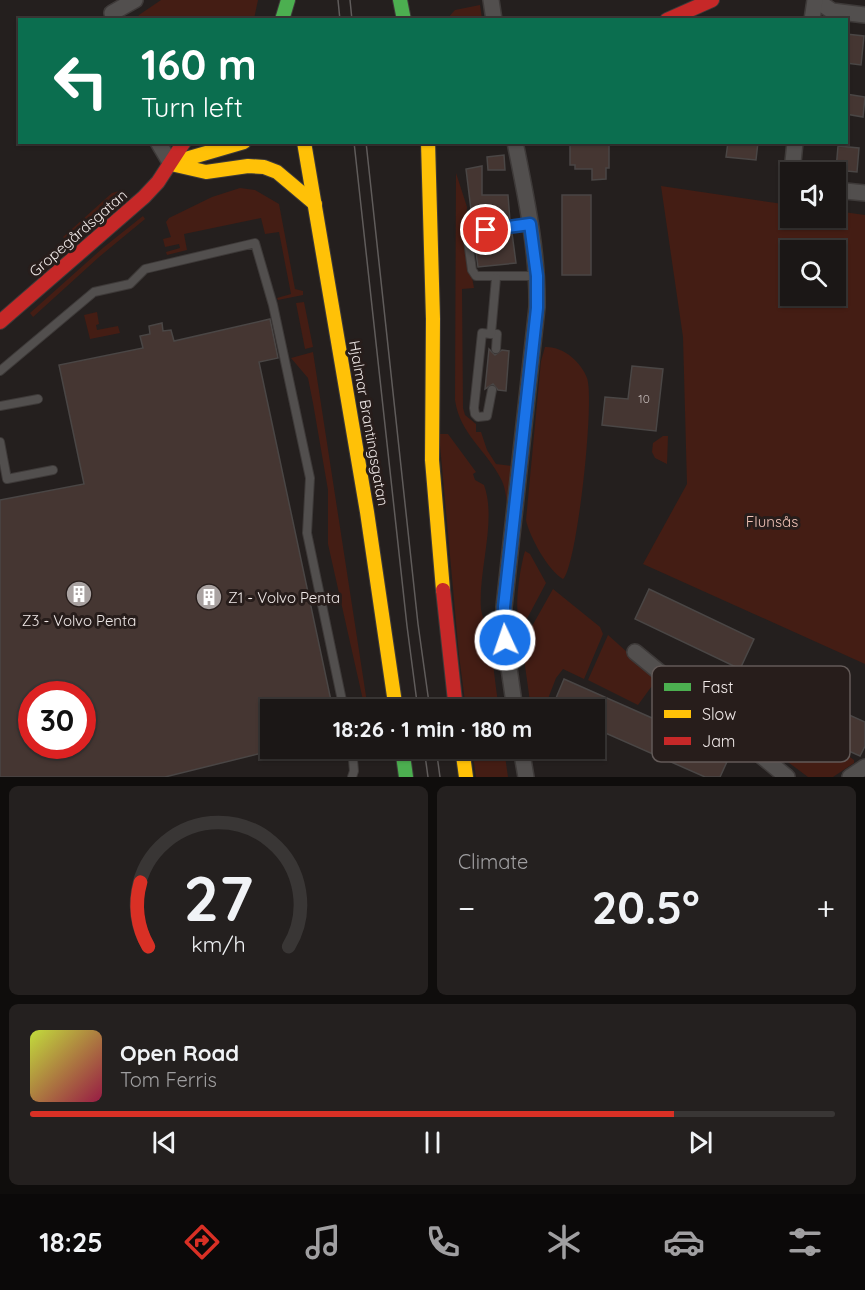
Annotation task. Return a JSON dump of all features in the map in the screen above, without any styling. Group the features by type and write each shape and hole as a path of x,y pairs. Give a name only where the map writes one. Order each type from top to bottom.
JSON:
{"main road":[{"path":"283,18 288,0"},
{"path":"297,0 297,18"},
{"path":"400,0 404,18"},
{"path":"672,18 712,0"},
{"name":"Gropegårdsgatan","path":"0,322 144,197 171,164 183,144"},
{"path":"171,164 237,144"},
{"name":"Hjalmar Brantingsgatan","path":"304,144 367,512 394,699"},
{"path":"428,144 433,319 432,460 448,649 455,699"},
{"path":"171,164 206,172 248,166 264,167 276,172 315,204"},
{"path":"404,759 406,777"},
{"path":"464,759 466,777"}],"street":[{"path":"111,11 135,0"},
{"path":"491,0 494,18"},
{"path":"812,18 816,0 832,11 865,15"},
{"path":"159,144 171,164"},
{"path":"513,699 505,640 504,607 537,308 537,276 515,144"},
{"path":"793,162 795,144"},
{"path":"846,191 865,193"},
{"path":"635,652 652,666"},
{"path":"523,759 526,777"},
{"path":"769,762 787,777"},
{"path":"850,777 865,767"}],"lane":[{"path":"530,224 467,232 472,270 476,276 496,278 537,276"},
{"path":"0,371 94,292 130,284 145,269 255,243 271,299 310,478 307,533 342,699"},
{"path":"491,334 496,278"},
{"path":"492,390 486,416 478,417 474,408 482,333 497,334 496,350"},
{"path":"0,406 38,399"},
{"path":"0,442 7,479 52,470"},
{"path":"352,777 353,759"}],"green space":[{"path":"161,0 258,0 254,18 137,18"},
{"path":"480,5 482,18 448,18 455,10"},
{"path":"456,173 467,207 465,239 474,288 462,289 463,408 465,415 476,424 476,432 481,432 487,450 496,464 512,466 508,508 502,481 462,423 455,400"},
{"name":"Flunsås","path":"661,186 780,204 780,228 846,228 846,212 865,215 865,664 643,564 687,484 683,337"},
{"path":"240,188 255,190 279,204 295,289 303,291 303,295 278,300 277,298 291,294 279,232 265,234 261,218 184,234 187,250 167,255 166,252 180,248 179,244 165,247 163,239 171,237 166,222 169,218 212,197"},
{"path":"119,191 126,196 90,228 65,239 63,237 112,193"},
{"path":"143,216 145,219 33,317 30,313 104,247"},
{"path":"304,302 313,347 305,349 296,303"},
{"path":"97,312 99,324 96,325 97,330 118,326 120,333 90,339 84,315"},
{"path":"545,347 565,352 576,361 587,378 589,392 587,448 579,515 574,545 563,579 540,553 526,520 541,361"},
{"path":"313,352 366,699 363,699 328,544 328,490 308,378 291,358"},
{"path":"439,434 448,434 476,472 473,474 475,480 484,485 489,514 481,609 488,631 498,699 465,699"},
{"path":"663,436 668,436 667,464 655,458 652,452 653,443"},
{"path":"525,551 530,554 546,583 522,628 517,602"},
{"path":"553,589 600,627 603,634 584,679 563,669 556,678 548,699 530,699 522,644"},
{"path":"608,635 652,675 652,686 638,705 588,680"},
{"path":"850,757 854,760 854,763 833,777 808,777 788,762 850,762"},
{"path":"473,759 505,759 508,777 476,777"}],"building":[{"path":"848,34 864,36 861,65 848,63"},
{"path":"848,94 865,97 863,117 848,114"},
{"path":"570,144 609,144 609,168 606,168 606,179 592,180 592,169 575,169 575,165 570,165"},
{"path":"728,144 758,144 756,160 726,157"},
{"path":"838,146 859,148 857,172 846,171 846,162 837,162"},
{"path":"504,155 505,170 488,170 487,157"},
{"path":"482,166 482,195 508,195 510,221 473,226 466,169"},
{"path":"562,195 591,195 591,275 562,275"},
{"path":"512,233 516,263 478,267 474,238"},
{"name":"Z1 - Volvo Penta","path":"270,319 278,358 259,362 331,699 260,699 260,753 165,777 0,777 0,500 84,484 59,365 143,348 140,336 150,334 149,326 162,323 163,331 171,330 174,341"},
{"path":"489,349 495,355 502,350 509,351 506,391 498,390 493,384 485,389"},
{"path":"632,366 663,369 656,431 602,425 605,397 628,399"},
{"path":"649,589 754,639 741,666 734,666 635,619"},
{"path":"564,679 652,718 652,754 605,733 605,699 556,699"},
{"path":"850,715 865,722 865,746 860,756 850,752"},
{"path":"671,762 727,762 720,777 705,777"}],"tram line":[{"path":"338,0 340,18"},
{"path":"350,0 352,18"},
{"path":"354,144 417,699"},
{"path":"366,144 418,624 428,699"},
{"path":"426,759 428,777"},
{"path":"438,759 440,777"}],"traffic: fast":[{"path":"283,18 288,0"},
{"path":"400,0 404,18"},
{"path":"404,759 406,777"}],"traffic: slow":[{"path":"172,163 237,144"},
{"path":"304,144 367,512 394,699"},
{"path":"428,144 433,319 432,460 443,590"},
{"path":"171,164 206,172 248,166 264,167 277,172 315,204"},
{"path":"464,759 466,777"}],"traffic: jam":[{"path":"672,18 712,0"},
{"path":"0,322 144,197 158,182 183,144"},
{"path":"443,590 455,699"}],"place":[{"name":"Z3 - Volvo Penta","path":"79,594"},
{"name":"Z1 - Volvo Penta","path":"209,597"}],"route":[{"path":"486,230 530,224 537,276 537,308 504,607 505,640"}]}
